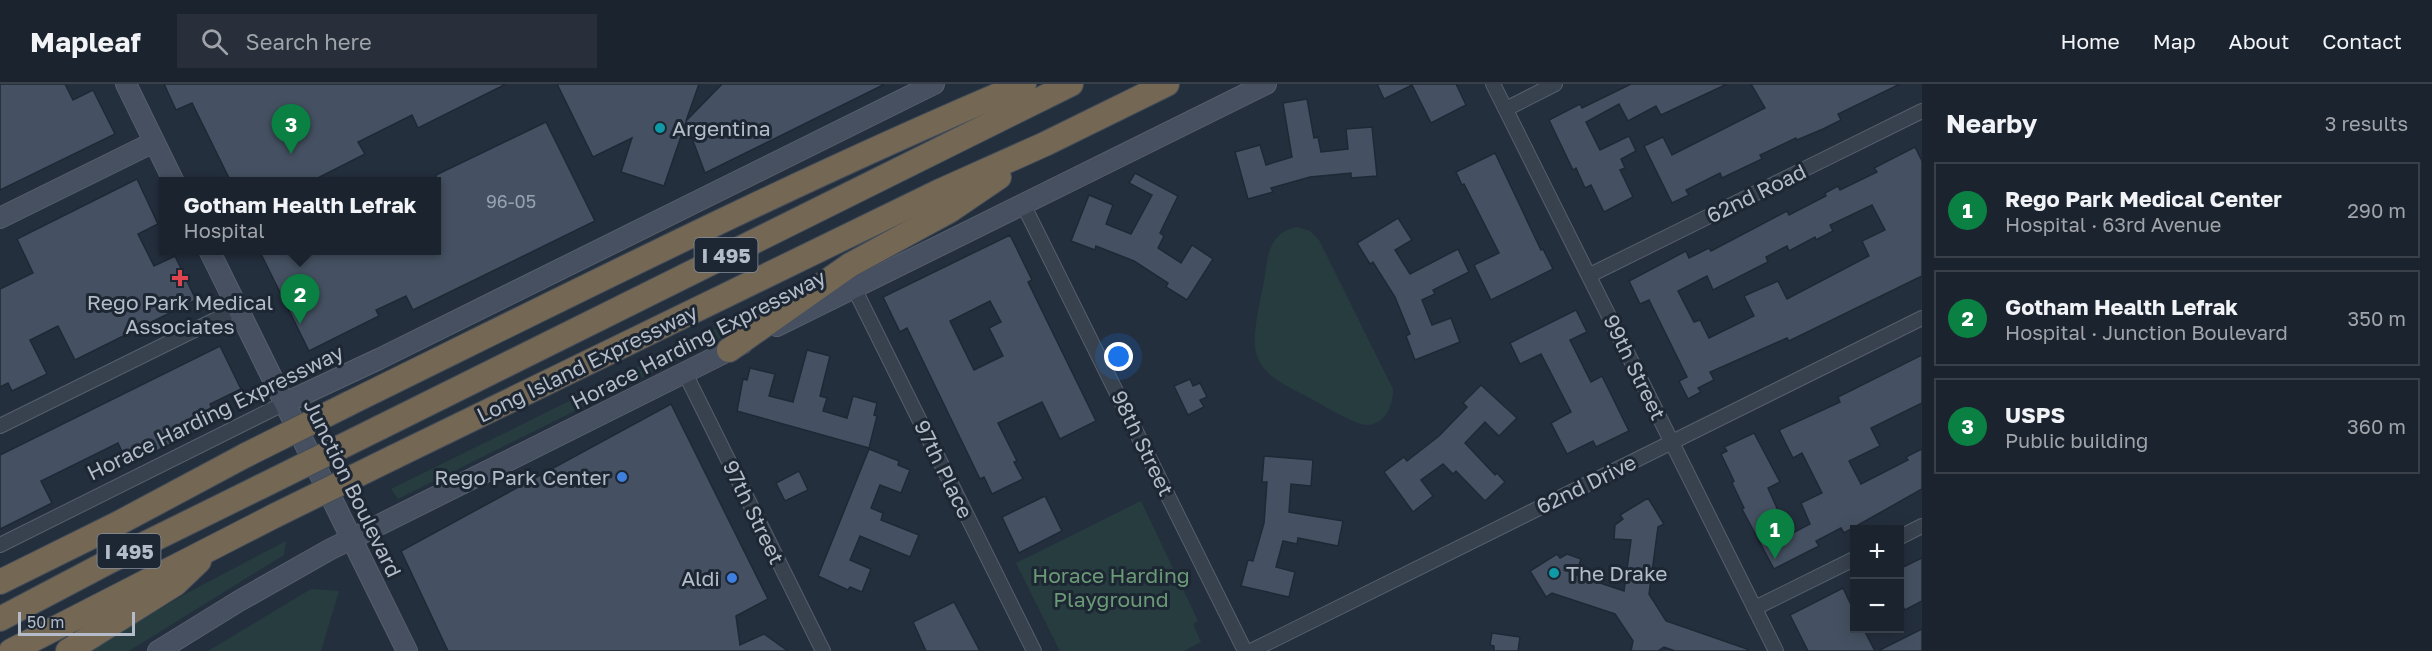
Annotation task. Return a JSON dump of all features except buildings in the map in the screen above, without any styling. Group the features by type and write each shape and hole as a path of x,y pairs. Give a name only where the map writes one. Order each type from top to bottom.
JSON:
{"highway":[{"path":"730,216 799,177 983,84"},
{"path":"0,571 113,516 191,482 730,216 804,184 881,146 1024,84"},
{"name":"Long Island Expressway","path":"0,619 112,560 1071,84"},
{"name":"Long Island Expressway","path":"11,651 394,457 940,191 1045,144 1167,84"},
{"path":"729,350 850,265 949,211 1045,144"},
{"path":"0,582 117,524 191,482"},
{"path":"68,651 175,584 213,547"}],"main road":[{"path":"126,84 172,177"},
{"name":"Horace Harding Expressway","path":"285,403 379,359 934,84"},
{"name":"Horace Harding Expressway","path":"158,651 238,601 351,539 1266,84"},
{"path":"0,218 154,142"},
{"name":"Junction Boulevard","path":"210,255 407,651"}],"street":[{"name":"99th Street","path":"1493,84 1776,651"},
{"path":"1506,108 1555,84"},
{"name":"62nd Road","path":"1590,275 1922,111"},
{"name":"98th Street","path":"1023,204 1245,651"},
{"name":"97th Place","path":"854,288 1034,651"},
{"path":"0,426 237,309"},
{"name":"62nd Drive","path":"1251,651 1922,318"},
{"name":"97th Street","path":"685,373 823,651"},
{"name":"Horace Harding Expressway","path":"0,545 285,403"},
{"path":"1904,535 1922,526"},
{"path":"1755,608 1850,561"}],"green space":[{"path":"1297,227 1310,231 1319,240 1393,389 1388,410 1379,421 1373,424 1366,425 1353,421 1282,384 1267,372 1257,356 1256,328 1272,244 1281,233"},
{"path":"790,292 723,337 398,499 391,489"},
{"name":"Horace Harding Playground","path":"1141,501 1198,621 1193,624 1201,642 1184,651 1060,651 1016,563"},
{"path":"286,541 284,555 129,651 88,651 189,592"},
{"path":"311,589 339,591 321,651 208,651"}],"place":[{"name":"Argentina","path":"660,128"},
{"name":"USPS","path":"291,154"},
{"name":"Rego Park Medical Associates","path":"180,278"},
{"name":"Gotham Health Lefrak","path":"300,324"},
{"name":"Rego Park Center","path":"622,477"},
{"name":"Rego Park Medical Center","path":"1775,559"},
{"name":"The Drake","path":"1554,573"},
{"name":"Aldi","path":"732,578"}]}
